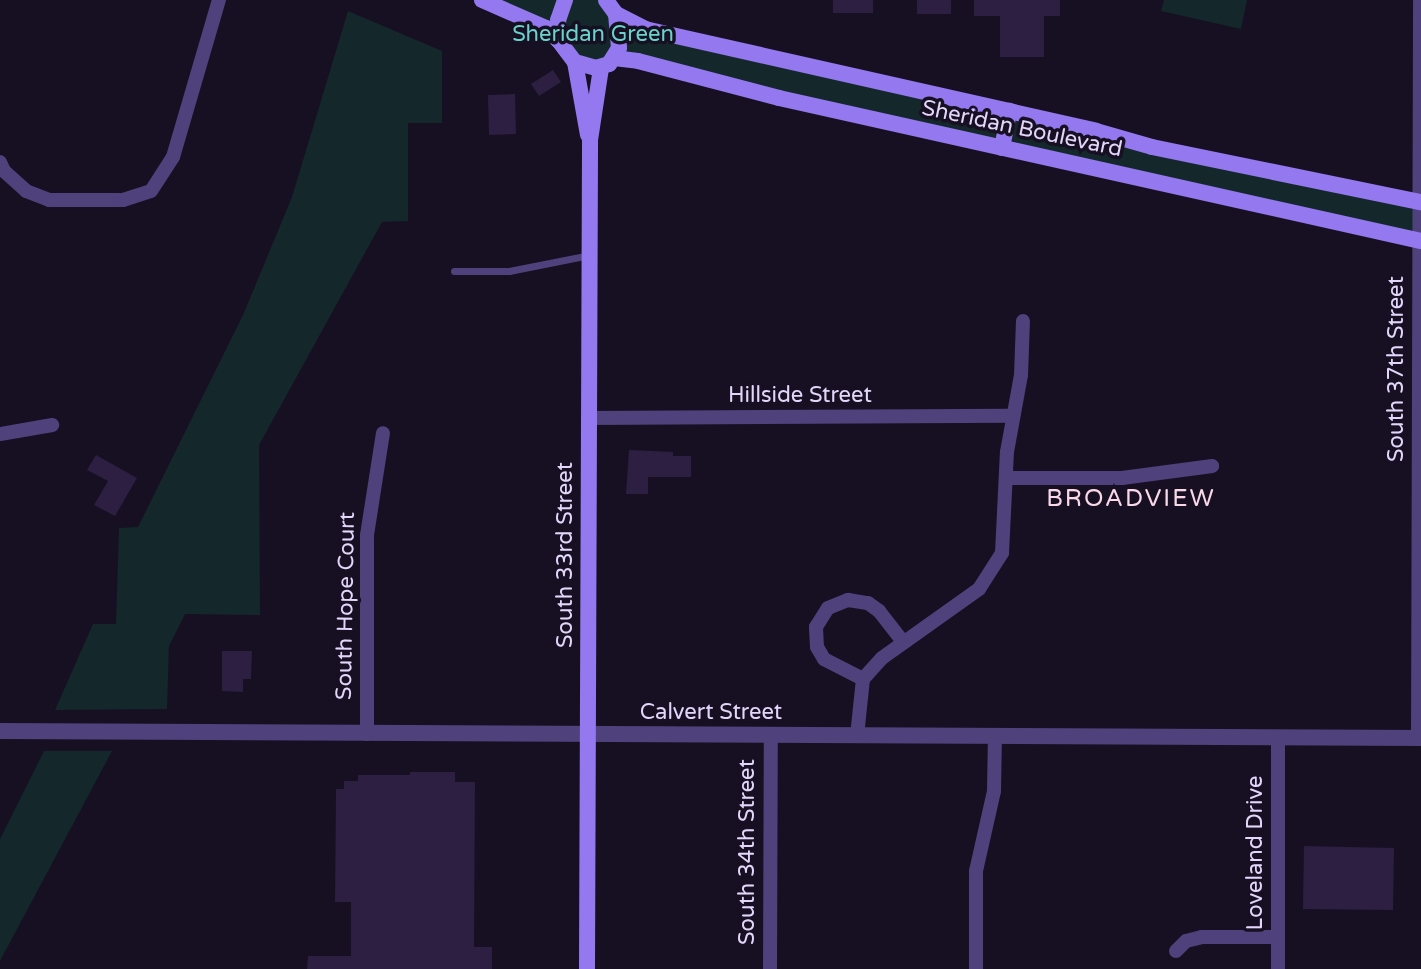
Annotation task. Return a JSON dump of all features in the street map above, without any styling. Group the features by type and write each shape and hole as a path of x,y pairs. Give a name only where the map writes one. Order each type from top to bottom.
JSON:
{"main road":[{"path":"482,0 546,28 575,62"},
{"path":"559,41 558,20 565,0"},
{"path":"606,0 616,14"},
{"name":"South 33rd Street","path":"590,140 608,63 620,37 616,14"},
{"name":"Sheridan Boulevard","path":"616,14 645,29 1009,111 1152,147 1420,202"},
{"name":"South 33rd Street","path":"575,62 590,140 587,969"},
{"name":"Sheridan Boulevard","path":"575,62 585,67 608,63 652,64 779,98 1420,241"},
{"path":"1002,148 1009,111"}],"street":[{"path":"0,162 16,183 49,200 123,200 151,191 173,157 219,0"},
{"name":"South 37th Street","path":"1420,0 1420,738"},
{"path":"857,736 863,679 903,642 979,589 993,572 1006,535 1006,478 1012,416 1021,375 1023,321"},
{"name":"Hillside Street","path":"588,418 1012,416"},
{"path":"0,434 52,425"},
{"name":"South Hope Court","path":"367,734 367,535 383,433"},
{"path":"1006,478 1122,478 1212,466"},
{"path":"863,679 824,659 817,647 816,627 828,608 848,600 868,603 879,611 903,642"},
{"name":"Calvert Street","path":"0,731 1420,738"},
{"name":"South 34th Street","path":"770,969 771,736"},
{"path":"976,969 976,871 994,791 995,736"},
{"name":"Loveland Drive","path":"1278,737 1278,969"},
{"path":"1176,951 1186,941 1202,937 1278,937"}],"lane":[{"path":"454,271 509,271 590,255"}],"green space":[{"name":"Sheridan Green","path":"482,0 606,0 622,19 1421,202 1421,241 638,61 596,68 559,41"},
{"path":"1164,0 1247,0 1241,29 1161,11"},
{"path":"348,11 442,51 442,123 408,123 408,221 382,222 259,445 260,615 185,614 169,646 167,709 55,710 93,624 116,624 119,528 138,527 243,315 292,197"},
{"path":"44,751 112,751 0,961 0,839"}],"building":[{"path":"833,0 873,0 873,13 833,13"},
{"path":"917,0 951,0 951,14 917,14"},
{"path":"974,0 1060,0 1060,16 1044,16 1044,57 1000,57 1000,16 974,16"},
{"path":"553,70 561,82 539,96 531,84"},
{"path":"515,94 516,134 489,135 488,95"},
{"path":"629,450 691,456 691,477 648,477 648,494 626,494"},
{"path":"96,455 137,478 115,516 94,505 108,481 87,470"},
{"path":"222,651 252,651 251,679 243,679 243,692 222,691"},
{"path":"410,772 455,772 455,782 475,782 474,947 492,947 492,969 307,969 308,956 351,956 351,902 335,902 336,789 344,789 344,781 358,781 358,775 410,775"},
{"path":"1304,846 1394,848 1393,910 1303,909"}],"district":[{"name":"BROADVIEW","path":"1131,499"}]}
